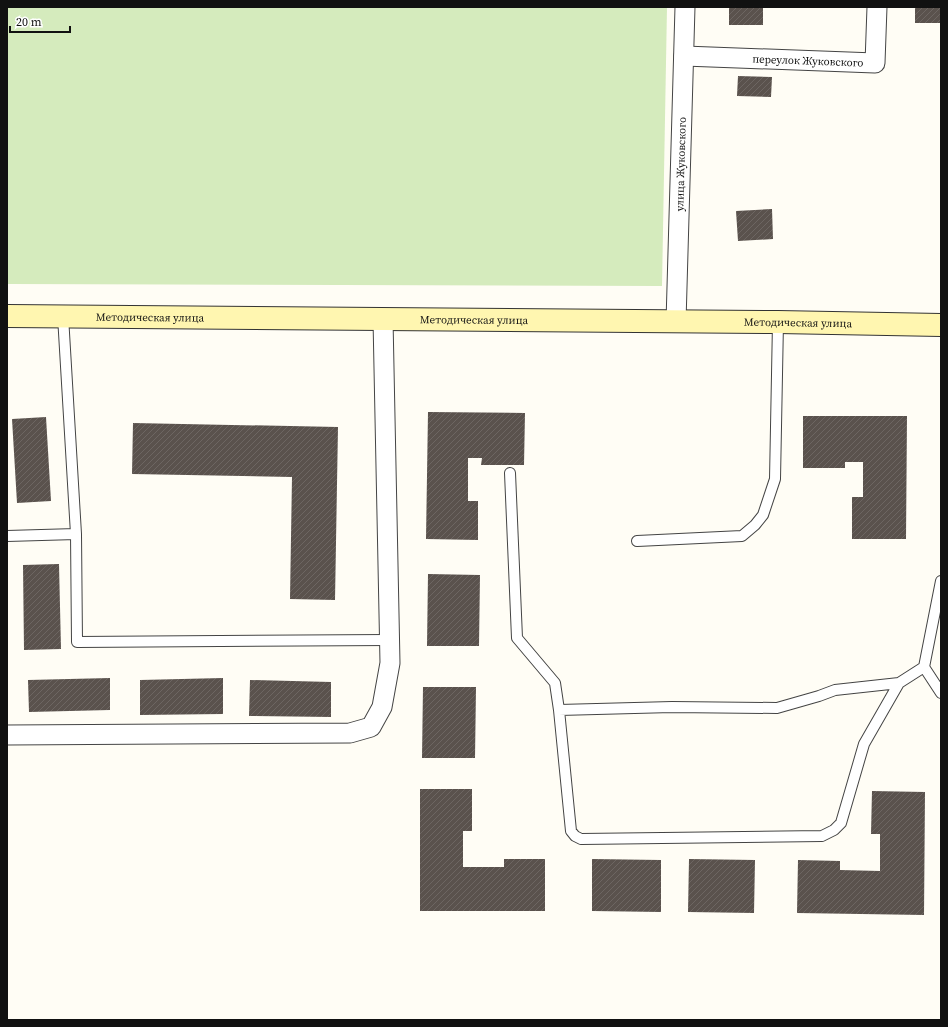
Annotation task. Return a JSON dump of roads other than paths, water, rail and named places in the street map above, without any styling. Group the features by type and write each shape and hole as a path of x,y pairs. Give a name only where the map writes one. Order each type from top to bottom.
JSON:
{"main road":[{"name":"Методическая улица","path":"7,316 778,322 941,325"}],"street":[{"name":"улица Жуковского","path":"676,322 685,7"},
{"name":"переулок Жуковского","path":"684,56 875,63 877,7"},
{"path":"7,735 350,733 371,727 382,707 390,663 383,319"}],"lane":[{"path":"63,316 76,534 77,642 390,640"},
{"path":"637,541 742,536 756,525 763,515 775,479 778,322"},
{"path":"510,473 517,638 555,683 571,830 574,836 581,839 822,836 834,830 841,824 864,744 899,683"},
{"path":"7,536 76,534"},
{"path":"941,581 924,667 941,693"},
{"path":"559,710 672,707 777,708 835,690 899,683 924,667"}]}
